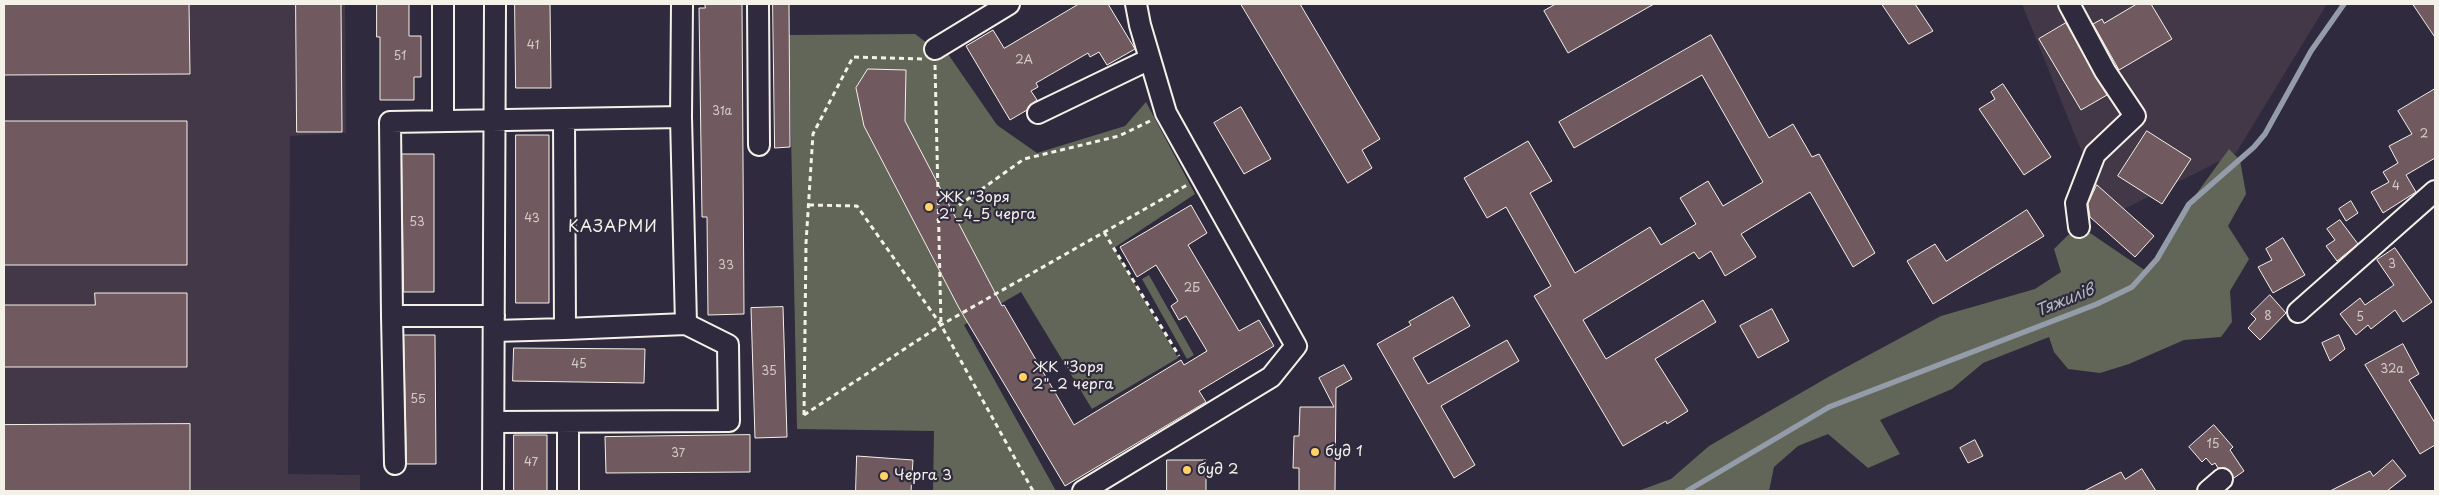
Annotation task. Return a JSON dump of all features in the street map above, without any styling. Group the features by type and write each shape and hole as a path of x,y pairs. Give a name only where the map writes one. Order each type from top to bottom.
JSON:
{"street":[{"path":"443,4 443,121"},
{"path":"493,491 495,4"},
{"path":"682,4 686,324"},
{"path":"758,4 758,144"},
{"path":"935,54 1009,4"},
{"path":"1083,491 1271,377 1296,346 1166,113 1136,4"},
{"path":"2069,4 2105,71 2135,116 2095,154 2076,203 2079,227"},
{"path":"1038,113 1150,59"},
{"path":"395,464 390,122 682,117"},
{"path":"564,119 565,329"},
{"path":"2298,312 2435,191"},
{"path":"392,316 565,329 686,324 728,345 729,421 494,422"},
{"path":"568,422 568,491"}],"path":[{"path":"940,325 936,222 935,54 853,57 813,134 809,205 804,415 940,325 1201,176"},
{"path":"936,222 1024,159 1119,136 1166,113"},
{"path":"809,205 857,206 940,325 1033,491"},
{"path":"1104,232 1179,356"}],"shaded area":[{"path":"4,4 345,4 346,133 290,136 288,474 360,475 360,491 4,491"},
{"path":"2022,4 2327,4 2236,153 2108,217"}],"green space":[{"path":"915,34 935,49 948,54 997,125 1037,153 1125,126 1146,102 1195,194 1114,248 1178,358 1092,409 1021,292 964,325 1056,491 933,491 934,431 797,429 789,35"},
{"path":"2229,149 2240,160 2246,194 2228,226 2249,259 2230,291 2232,322 2221,337 2184,340 2129,364 2100,373 2068,369 2054,352 2049,337 1983,363 1952,389 1880,420 1900,454 1868,468 1828,434 1798,446 1774,467 1769,491 1638,491 1671,479 1709,446 1830,376 1941,316 2035,289 2061,272 2054,249 2068,235 2090,233 2146,271 2157,259 2189,204"},
{"path":"1149,275 1194,355 1187,359 1142,279"}],"building":[{"path":"4,4 189,4 190,74 4,75"},
{"path":"296,4 341,4 342,132 297,132"},
{"path":"377,4 409,4 409,36 421,36 421,77 414,77 414,100 380,100 380,37 377,37"},
{"path":"515,4 550,4 551,88 516,88"},
{"path":"705,4 742,4 744,314 708,315 707,217 702,217 699,8 705,8"},
{"path":"773,4 789,4 790,147 775,148"},
{"path":"1079,4 1108,4 1135,49 1107,65 1099,52 1090,57 1088,53 1036,83 1038,87 1031,91 1037,100 1027,110 1010,120 966,46 993,30 1004,48"},
{"path":"1241,4 1300,4 1380,139 1362,150 1372,168 1348,183"},
{"path":"1556,4 1654,4 1568,53 1544,11"},
{"path":"1882,4 1915,4 1933,31 1909,44"},
{"path":"2137,4 2151,4 2172,39 2119,70 2093,24 2102,19 2104,23"},
{"path":"2413,4 2435,4 2435,37"},
{"path":"2066,23 2107,95 2081,110 2039,39"},
{"path":"1711,35 1769,138 1793,124 1812,157 1819,154 1875,253 1853,267 1810,192 1741,234 1756,257 1725,276 1711,251 1699,259 1694,252 1583,320 1606,359 1703,300 1716,322 1655,359 1688,411 1667,424 1666,421 1623,446 1534,296 1551,286 1506,207 1487,218 1464,178 1528,141 1552,181 1530,193 1575,273 1650,227 1661,245 1696,224 1680,198 1708,181 1723,206 1763,182 1702,75 1574,148 1559,122"},
{"path":"868,69 906,70 905,121 1002,306 1004,305 1074,425 1181,360 1184,365 1207,351 1186,316 1179,320 1171,306 1178,301 1156,265 1137,277 1120,247 1191,205 1207,233 1188,245 1239,331 1259,320 1274,346 1199,391 1206,402 1065,486 959,308 864,126 856,88"},
{"path":"2003,84 2051,157 2024,175 1979,109 1995,99 1991,92"},
{"path":"2435,89 2435,158 2406,175 2416,192 2383,213 2371,192 2389,182 2383,172 2398,163 2389,146 2412,134 2398,111"},
{"path":"1241,107 1271,159 1244,174 1214,123"},
{"path":"4,121 187,121 187,265 4,265"},
{"path":"2147,131 2191,159 2162,204 2118,176"},
{"path":"516,135 549,135 549,303 516,303"},
{"path":"402,154 434,154 434,292 404,292"},
{"path":"2097,185 2154,236 2135,257 2090,217 2088,204"},
{"path":"2351,201 2358,213 2346,221 2339,209"},
{"path":"2027,210 2044,236 1933,304 1907,261 1935,244 1946,261"},
{"path":"2340,220 2358,244 2337,261 2326,246 2335,240 2327,229"},
{"path":"2283,238 2305,275 2273,293 2258,267 2272,260 2266,249"},
{"path":"2395,248 2432,302 2403,322 2395,310 2371,329 2368,325 2356,335 2340,314 2360,298 2365,305 2394,285 2377,260"},
{"path":"95,293 187,293 187,367 4,367 4,305 95,305"},
{"path":"2270,295 2286,313 2260,340 2248,328 2256,319 2251,314"},
{"path":"1453,297 1470,326 1413,358 1428,384 1507,340 1519,361 1441,406 1475,465 1454,478 1377,344 1411,325 1409,322"},
{"path":"783,307 787,437 755,438 751,308"},
{"path":"1772,309 1789,341 1758,358 1740,326"},
{"path":"404,335 435,335 436,464 407,464"},
{"path":"2339,335 2345,349 2330,361 2322,343"},
{"path":"2403,344 2419,374 2409,380 2435,423 2435,445 2420,454 2365,365"},
{"path":"514,348 645,349 644,383 513,381"},
{"name":"буд 1","path":"1344,365 1352,379 1336,388 1335,491 1299,491 1299,468 1293,468 1294,436 1299,436 1300,407 1334,407 1319,378"},
{"path":"190,424 190,491 4,491 4,425"},
{"path":"2214,425 2233,447 2230,450 2244,471 2234,478 2226,468 2218,468 2215,463 2212,465 2206,458 2202,462 2189,447"},
{"path":"514,435 547,435 547,491 514,491"},
{"path":"750,435 750,472 606,473 605,437"},
{"path":"1975,440 1983,456 1968,463 1960,448"},
{"name":"Черга 3","path":"857,456 913,460 911,491 856,491"},
{"name":"буд 2","path":"1167,460 1206,460 1206,491 1167,491"},
{"path":"2393,460 2406,476 2387,491 2330,491 2370,471 2373,476"},
{"path":"2142,469 2156,491 2084,491 2121,472 2125,479"}],"waterway":[{"name":"Тяжилів","path":"1687,491 1829,407 2097,304 2132,287 2157,259 2189,204 2254,147 2265,134 2311,51 2344,4"}],"place":[{"name":"ЖК \"Зоря 2\"_4_5 черга","path":"929,207"},
{"name":"ЖК \"Зоря 2\"_2 черга","path":"1023,377"},
{"name":"буд 1","path":"1315,452"},
{"name":"буд 2","path":"1187,470"},
{"name":"Черга 3","path":"884,476"}],"district":[{"name":"КАЗАРМИ","path":"613,228"}]}
